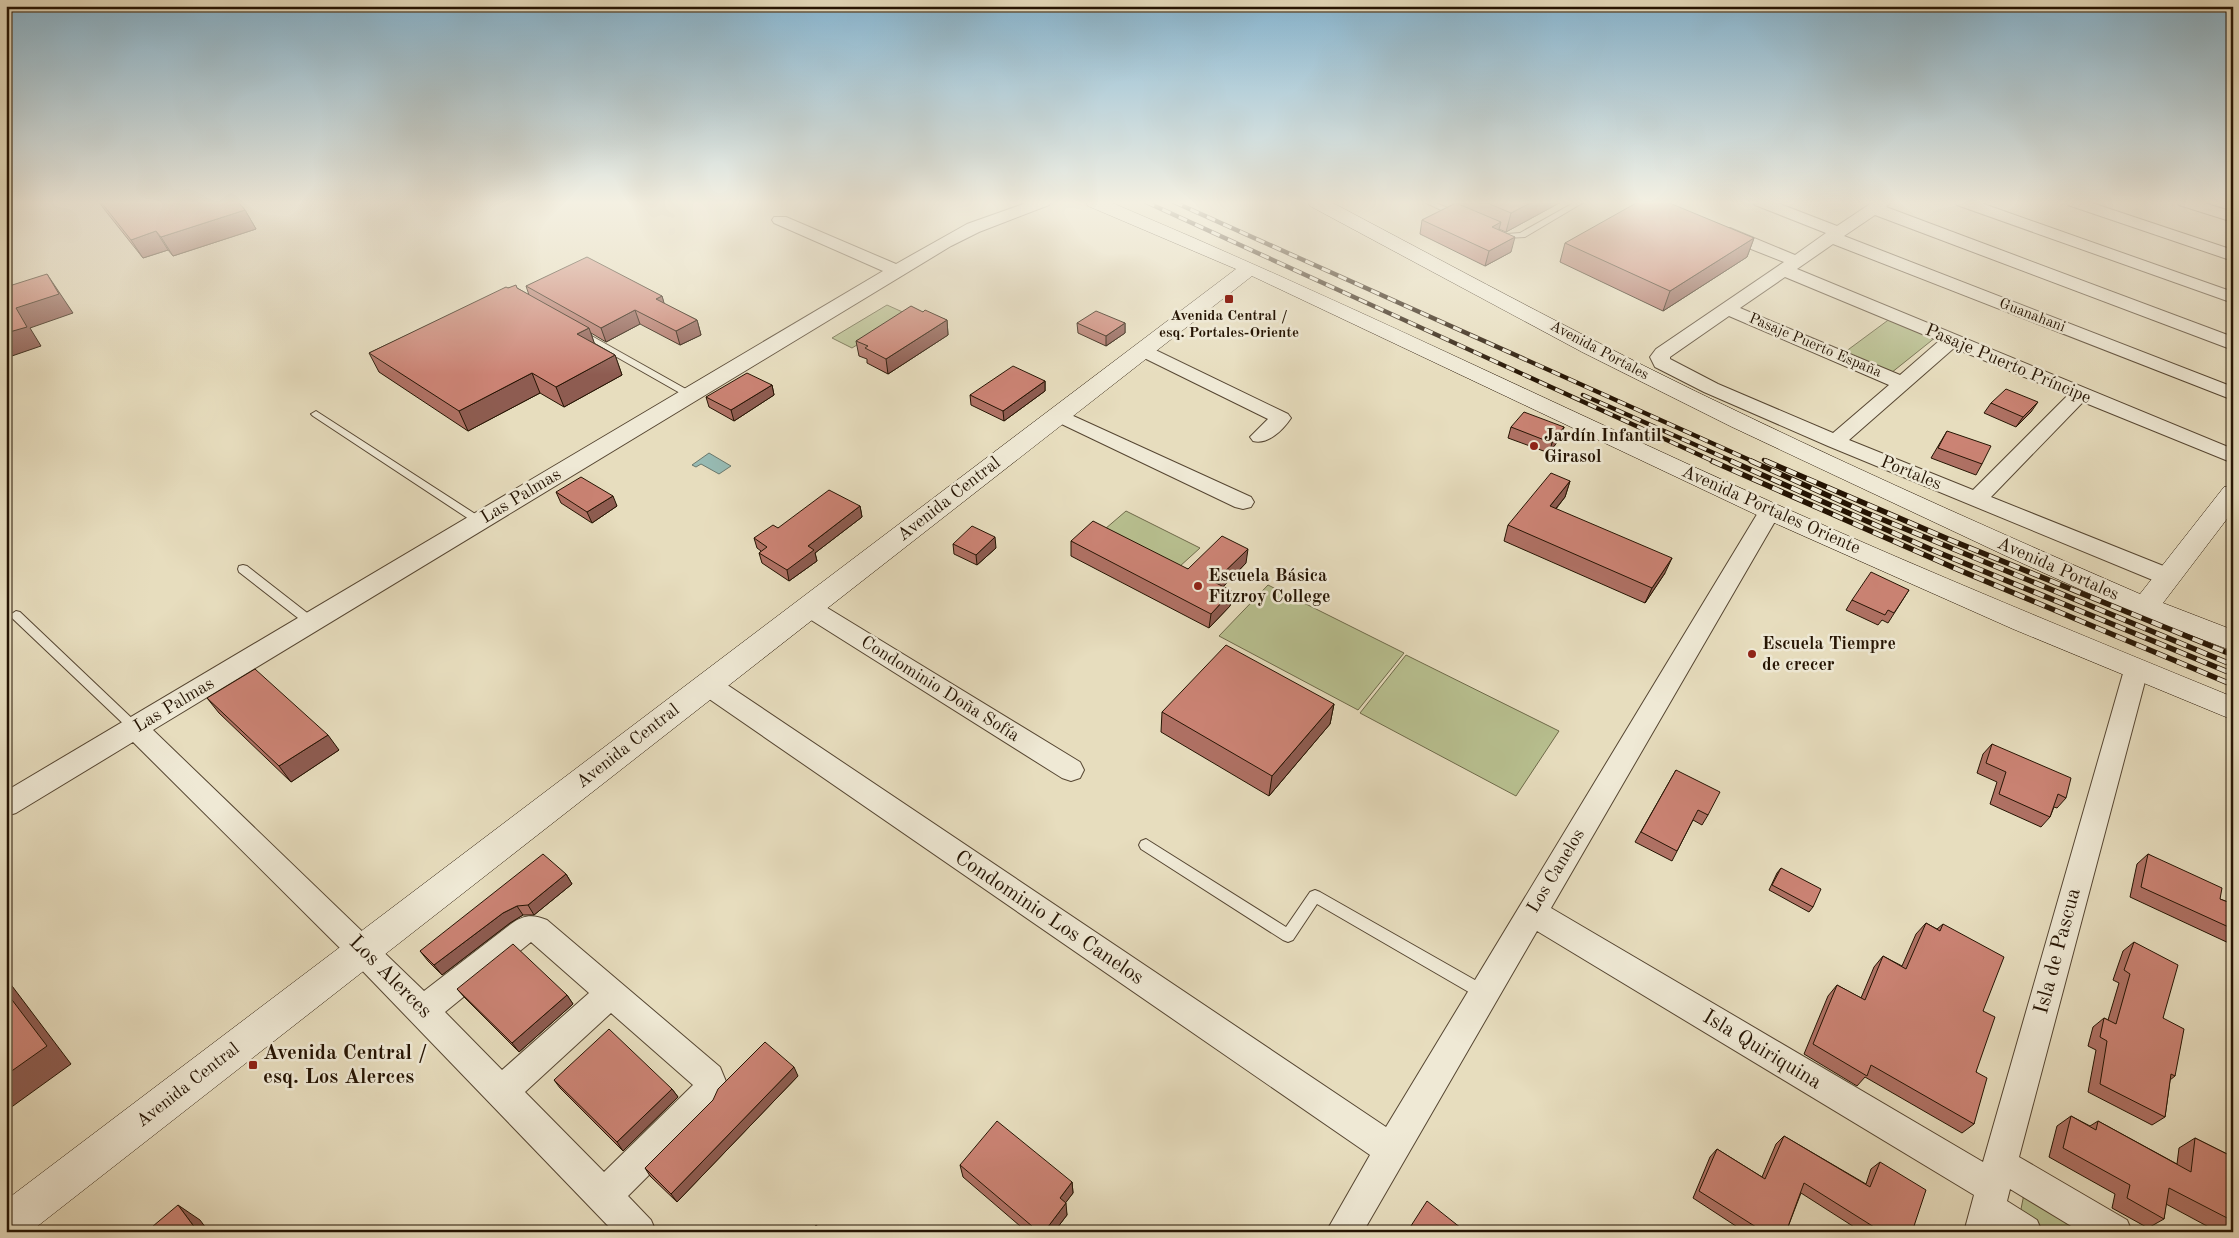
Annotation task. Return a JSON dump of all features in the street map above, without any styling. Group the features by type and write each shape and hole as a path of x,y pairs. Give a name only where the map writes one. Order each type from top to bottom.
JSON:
{"street":[{"path":"871,260 897,271"},
{"name":"Las Palmas","path":"6,805 916,260"},
{"name":"Avenida Portales Oriente","path":"1231,260 1770,511 2136,670 2233,709"},
{"name":"Avenida Portales","path":"1427,260 1650,378 1887,489 1976,533 2155,594 2233,630"},
{"name":"Pasaje Puerto Príncipe","path":"1779,260 1952,340 2233,457"},
{"path":"1727,308 1798,260"},
{"name":"Guanahani","path":"1897,260 2233,394"},
{"path":"2018,260 2233,344"},
{"path":"2125,260 2233,298"},
{"name":"Avenida Central","path":"6,1225 1250,268"},
{"name":"Portales","path":"1727,308 1663,353 1660,360 1668,368 1711,388 1976,500 2155,594"},
{"name":"Pasaje Puerto España","path":"1727,308 1902,383"},
{"path":"1835,442 1952,340"},
{"path":"1143,350 1281,418 1260,437"},
{"path":"1976,500 2080,394"},
{"path":"1058,416 1243,502"},
{"path":"2155,594 2233,493"},
{"name":"Los Canelos","path":"1343,1232 1770,511"},
{"name":"Avenida Portales","path":"2155,594 2233,641"},
{"name":"Condominio Doña Sofía","path":"808,607 1071,770"},
{"name":"Isla de Pascua","path":"1990,1198 2136,670"},
{"name":"Condominio Los Canelos","path":"708,685 1391,1150"},
{"name":"Los Alerces","path":"135,728 363,950 639,1232"},
{"name":"Isla Quiriquina","path":"1532,912 1990,1198 2025,1232"},
{"path":"423,1011 521,933 533,928 540,930 705,1073 711,1084 705,1096 604,1196"},
{"path":"502,1091 612,992"},
{"name":"Isla Quiriquina","path":"1990,1198 2115,1232"}],"lane":[{"path":"572,328 690,394"},
{"path":"316,414 479,521"},
{"path":"243,569 310,622"},
{"path":"16,615 135,728"},
{"path":"1146,844 1288,936 1315,896 1484,993"}],"green space":[{"path":"887,305 907,314 852,348 832,338"},
{"path":"1891,318 1936,337 1891,373 1845,352"},
{"path":"1126,511 1200,548 1179,567 1105,529"},
{"path":"1268,585 1404,653 1358,710 1219,636"},
{"path":"1406,655 1559,731 1516,796 1360,713"},
{"path":"2024,1194 2089,1232 2049,1232 2020,1214"}],"water":[{"path":"709,453 731,466 719,474 701,464 696,467 692,465"}],"building":[{"path":"581,260 592,260 662,296 656,299 697,320 676,331 635,310 601,328 526,286"},
{"path":"1602,260 1719,260 1670,291"},
{"path":"47,274 59,294 16,308 27,327 6,333 6,287"},
{"path":"516,285 517,288 589,328 577,334 615,355 556,387 532,373 459,411 369,353 506,287"},
{"path":"911,306 947,320 886,359 865,348 868,346 856,341"},
{"path":"1096,311 1125,323 1106,336 1077,323"},
{"path":"1013,366 1045,381 1003,411 970,395"},
{"path":"747,373 772,385 731,410 706,397"},
{"path":"2006,389 2038,402 2023,417 1991,403"},
{"path":"1524,412 1564,427 1552,443 1511,427"},
{"path":"1947,431 1991,446 1982,464 1938,448"},
{"path":"1551,473 1570,481 1550,506 1672,558 1652,588 1508,525"},
{"path":"581,477 613,496 587,512 556,492"},
{"path":"829,490 860,506 808,546 814,550 787,570 759,553 767,547 754,538 773,525 778,528"},
{"path":"1093,521 1188,569 1222,536 1248,549 1214,582 1232,591 1211,614 1071,541"},
{"path":"972,526 995,537 976,555 953,544"},
{"path":"1871,572 1909,590 1894,613 1888,610 1885,615 1852,600"},
{"path":"1226,645 1334,704 1272,776 1162,712"},
{"path":"255,669 328,735 279,766 207,698"},
{"path":"1992,744 2071,778 2066,798 2058,794 2050,817 1999,794 2006,772 1986,763"},
{"path":"1676,770 1720,792 1708,815 1698,810 1677,851 1641,832"},
{"path":"543,854 566,874 528,905 517,906 503,913 434,965 420,951"},
{"path":"2148,854 2222,888 2220,899 2233,904 2233,929 2141,887"},
{"path":"1781,868 1821,889 1813,907 1772,885"},
{"path":"1926,923 1940,931 1943,924 2004,957 1983,1011 1995,1017 1976,1072 1987,1078 1974,1124 1871,1065 1867,1076 1813,1044 1837,985 1865,1000 1883,956 1906,969"},
{"path":"2134,942 2178,965 2163,1018 2184,1029 2175,1076 2171,1074 2165,1117 2100,1084 2107,1041 2100,1037 2104,1018 2116,1024 2130,974 2124,970"},
{"path":"513,944 567,995 512,1043 457,989"},
{"path":"6,992 47,1046 6,1075"},
{"path":"609,1029 672,1089 617,1142 554,1080"},
{"path":"765,1042 794,1067 671,1194 645,1168 713,1100 718,1089"},
{"path":"2071,1116 2096,1130 2098,1121 2191,1172 2195,1138 2233,1157 2233,1221 2169,1188 2164,1219 2127,1198 2130,1185 2063,1148"},
{"path":"997,1121 1072,1182 1060,1198 1066,1203 1044,1232 1039,1232 960,1165"},
{"path":"1784,1136 1870,1187 1880,1162 1926,1190 1912,1232 1882,1232 1804,1183 1786,1232 1764,1232 1699,1191 1717,1149 1765,1179"},
{"path":"1427,1201 1466,1232 1407,1232"},
{"path":"178,1205 198,1232 146,1232"},
{"path":"816,1225 824,1232 810,1232"},
{"path":"556,1227 561,1232 552,1232"}],"railway":[{"path":"1272,260 1715,462"},
{"path":"1303,260 1754,462"},
{"path":"1583,395 1734,462"},
{"path":"1764,460 1769,462"},
{"path":"1712,461 1959,570 2233,685"},
{"path":"1731,461 1930,549 2233,674"},
{"path":"1751,461 1867,513 2233,665"},
{"path":"1766,461 1948,539 2233,655"}],"place":[{"name":"Avenida Central / esq. Portales-Oriente","path":"1229,299"},
{"name":"Jardín Infantil Girasol","path":"1534,446"},
{"name":"Escuela Básica Fitzroy College","path":"1198,586"},
{"name":"Escuela Tiempre de crecer","path":"1752,654"},
{"name":"Avenida Central / esq. Los Alerces","path":"253,1065"}]}
